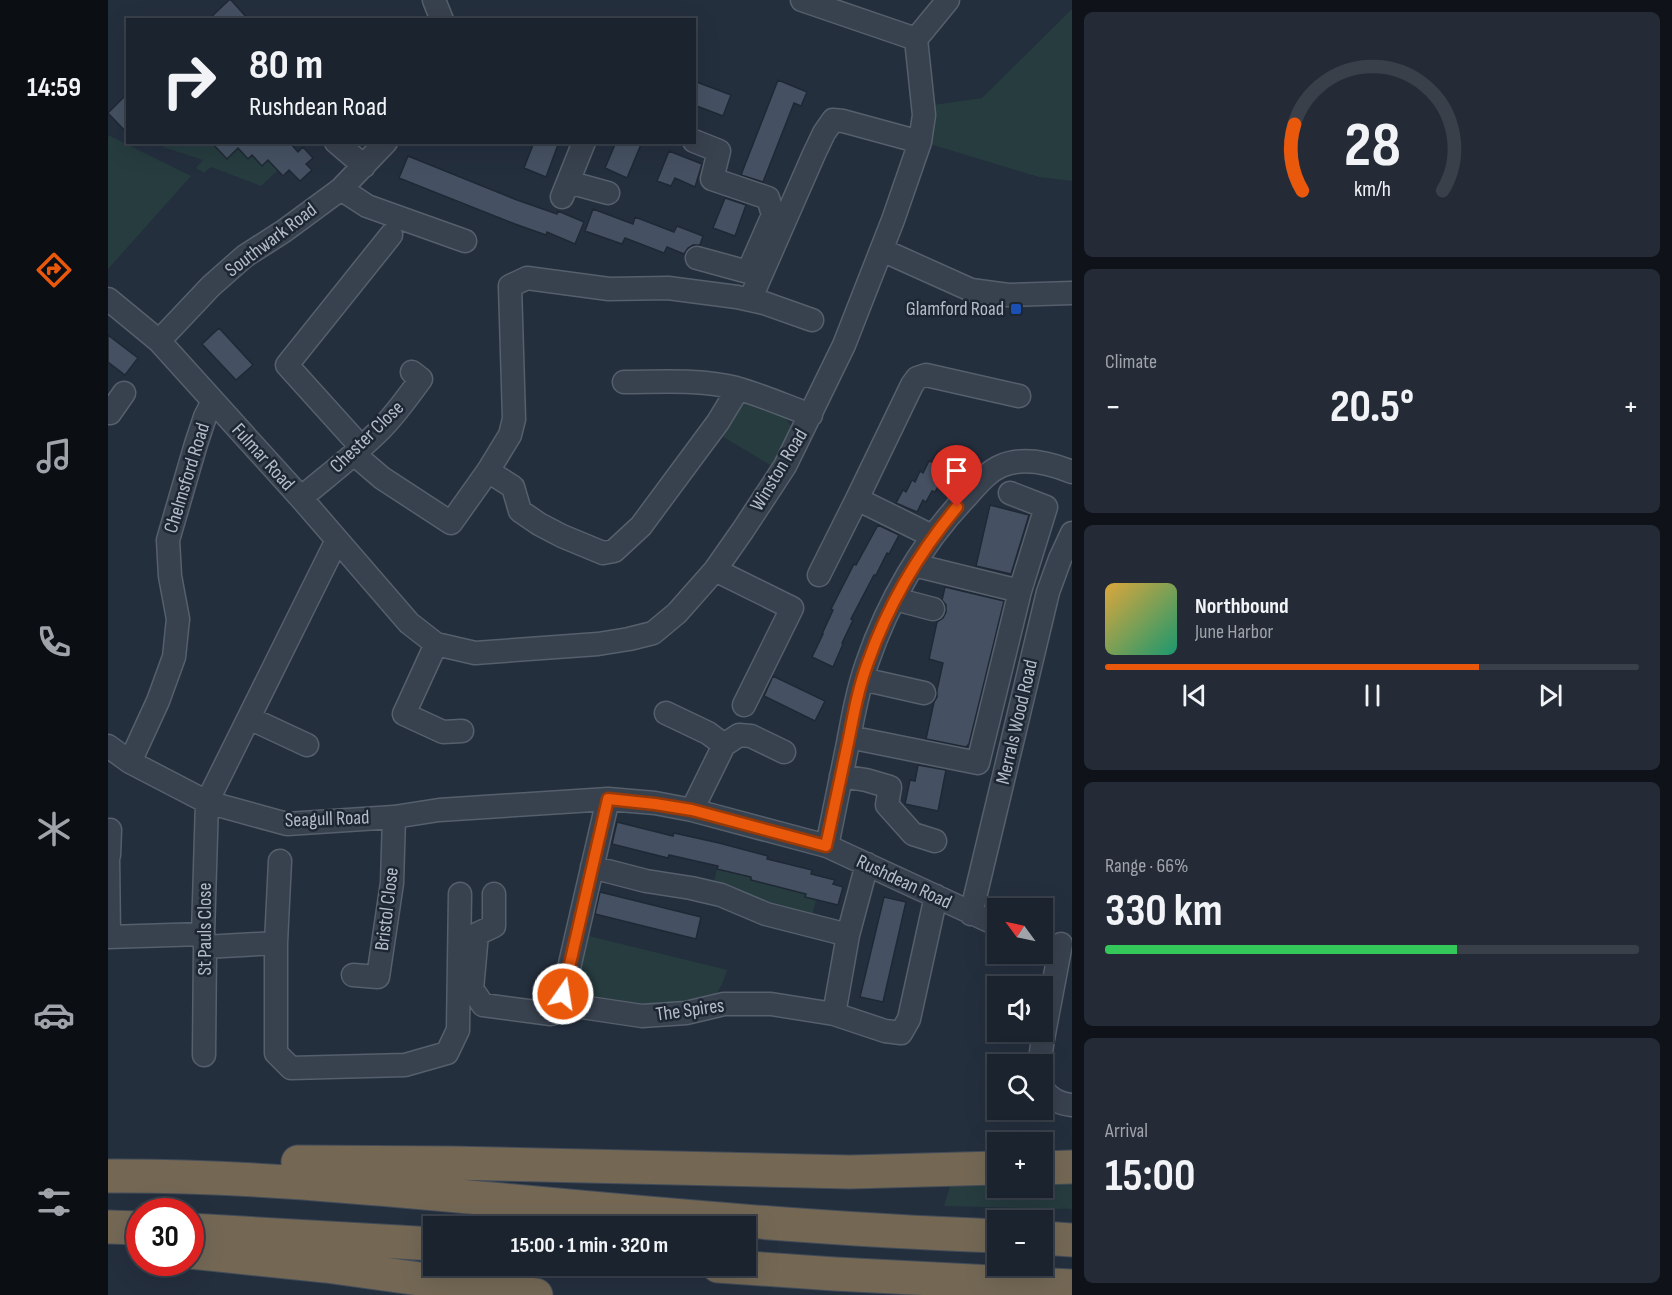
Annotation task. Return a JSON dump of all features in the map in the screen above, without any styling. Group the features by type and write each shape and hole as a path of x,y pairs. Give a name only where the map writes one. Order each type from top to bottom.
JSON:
{"highway":[{"path":"179,1176 223,1160 850,1172 987,1168"},
{"path":"1053,1168 1072,1167"},
{"path":"108,1176 179,1176 349,1186 758,1222 987,1235"},
{"path":"108,1227 126,1228"},
{"path":"204,1231 423,1243"},
{"path":"1053,1239 1072,1240"},
{"path":"108,1250 126,1250"},
{"path":"204,1253 326,1266 536,1295"},
{"path":"756,1269 1072,1286"}],"street":[{"path":"434,0 441,18"},
{"path":"802,0 916,39 948,0"},
{"name":"Winston Road","path":"409,623 436,644 476,653 598,644 629,639 653,633 669,621 715,570 785,466 844,345 882,250 920,142 924,115 916,39"},
{"path":"750,300 824,133 833,120 920,142"},
{"path":"696,142 719,151 712,178 768,198 773,215 748,272 698,258"},
{"path":"338,144 364,166"},
{"name":"Southwark Road","path":"159,341 211,286 245,256 284,231 340,189 384,144"},
{"path":"583,144 565,190 608,193"},
{"path":"340,189 367,206 465,241"},
{"path":"392,235 287,365 382,478 451,523 510,435 514,419 510,286 526,278 609,289 668,288 764,303 812,320"},
{"path":"882,250 971,290 1008,295 1072,293"},
{"name":"Fulmar Road","path":"108,299 159,341 409,623"},
{"name":"Chester Close","path":"300,498 380,431 421,379 412,372"},
{"path":"819,575 917,378 926,375 1019,396"},
{"path":"624,382 691,382 738,389 811,415"},
{"path":"488,471 513,487 520,511 539,524 603,553 614,551 641,526 718,422 738,389"},
{"path":"109,414 124,393"},
{"name":"Chelmsford Road","path":"130,762 158,701 174,657 178,619 170,576 168,540 196,444 213,401"},
{"path":"826,846 862,679 882,625 932,536 985,477 1001,466 1021,461 1040,462 1072,472"},
{"path":"849,737 978,763 1020,591 1046,507 1010,493"},
{"path":"857,499 932,536"},
{"name":"Merrals Wood Road","path":"971,914 1048,592 1072,533"},
{"path":"207,802 337,540"},
{"path":"914,565 1020,591"},
{"path":"715,570 792,608 744,705"},
{"path":"895,599 933,609"},
{"path":"436,644 404,714 443,732 462,731"},
{"path":"862,679 924,693"},
{"path":"666,713 708,732 724,745"},
{"path":"249,718 308,745"},
{"path":"692,810 724,745 738,735 751,736 784,752"},
{"name":"Seagull Road","path":"108,746 130,762 207,802 287,824 394,817 439,810 492,806"},
{"path":"841,776 890,787 887,805 913,834 935,841"},
{"path":"494,894 494,926 477,934 472,989 483,1005 550,1014 572,1002 563,994 608,799"},
{"name":"Rushdean Road","path":"492,806 608,799 692,810 826,846 987,921"},
{"name":"St Pauls Close","path":"204,1055 207,802"},
{"name":"Bristol Close","path":"353,975 378,977 392,883 394,817"},
{"path":"110,830 108,937 276,943"},
{"path":"280,861 276,943 276,1053 291,1068 405,1065 447,1053 458,1030 460,894"},
{"path":"834,1014 848,935 867,864"},
{"path":"592,867 646,881 721,895 766,914 848,935"},
{"name":"The Spires","path":"572,1002 574,1006 642,1016 686,1013 724,1004 771,1004 834,1014 885,1031 901,1033 909,1019 936,896"},
{"path":"1040,1054 1059,943"},
{"path":"1053,1099 1062,1104 1072,1105"}],"green space":[{"path":"1072,9 1072,181 1039,177 930,144 934,105 982,98"},
{"path":"108,135 191,176 108,269"},
{"path":"167,144 214,144 227,159 238,148 248,159 252,155 262,166 269,159 278,170 261,186 211,167 204,173 196,168 203,160 163,147"},
{"path":"742,401 778,414 789,423 793,430 772,466 720,435"},
{"path":"717,869 751,877 751,880 807,893 806,897 816,900 811,920 713,886"},
{"path":"585,935 727,970 719,989 713,996 696,1004 650,1005 596,1002 580,995 576,985"},
{"path":"1053,1181 1072,1181 1072,1209 944,1206 951,1183 987,1182 987,1198 1053,1198"}],"building":[{"path":"231,0 247,18 210,18"},
{"path":"778,80 807,92 801,106 794,103 763,182 741,175"},
{"path":"696,82 731,95 723,116 696,106"},
{"path":"126,95 126,132 108,113"},
{"path":"213,144 291,144 298,152 303,147 313,158 306,164 312,170 300,181 289,170 283,176 268,160 262,166 252,155 248,159 238,148 227,159"},
{"path":"533,144 558,144 546,177 524,168"},
{"path":"615,144 641,144 627,178 605,168"},
{"path":"669,151 702,164 695,187 675,178 671,186 657,181"},
{"path":"408,156 517,200 557,214 558,211 584,222 575,244 547,232 546,235 515,224 399,178"},
{"path":"725,198 746,205 735,236 713,228"},
{"path":"593,209 633,224 635,217 674,232 677,226 703,236 700,245 693,245 684,254 667,247 664,253 625,238 622,244 585,231"},
{"path":"219,328 253,365 236,380 202,344"},
{"path":"108,335 138,358 125,375 108,362"},
{"path":"938,451 956,460 944,483 941,482 935,492 932,491 926,502 923,500 917,512 896,503 903,490 906,492 912,480 915,482 920,471 923,473 929,461 932,462"},
{"path":"990,505 1029,515 1011,574 976,566"},
{"path":"878,525 899,535 874,575 851,619 853,620 833,667 812,657 833,610 831,609 854,564 856,565"},
{"path":"945,587 1004,601 969,744 966,747 926,739 943,663 929,659 937,622 946,612 946,605 942,600"},
{"path":"773,676 825,701 815,721 764,696"},
{"path":"918,765 946,770 938,811 905,804 910,780 915,781"},
{"path":"617,822 673,836 674,833 719,843 768,856 767,859 812,870 811,874 835,880 833,884 843,887 838,905 751,880 751,877 717,869 718,866 669,855 668,858 612,844"},
{"path":"600,892 701,917 696,939 595,914"},
{"path":"884,897 906,902 883,1002 860,997"}],"place":[{"name":"Glamford Road","path":"1016,309"}],"route":[{"path":"563,994 608,799 692,810 826,846 856,701 882,625 906,578 932,536 957,507"}]}
